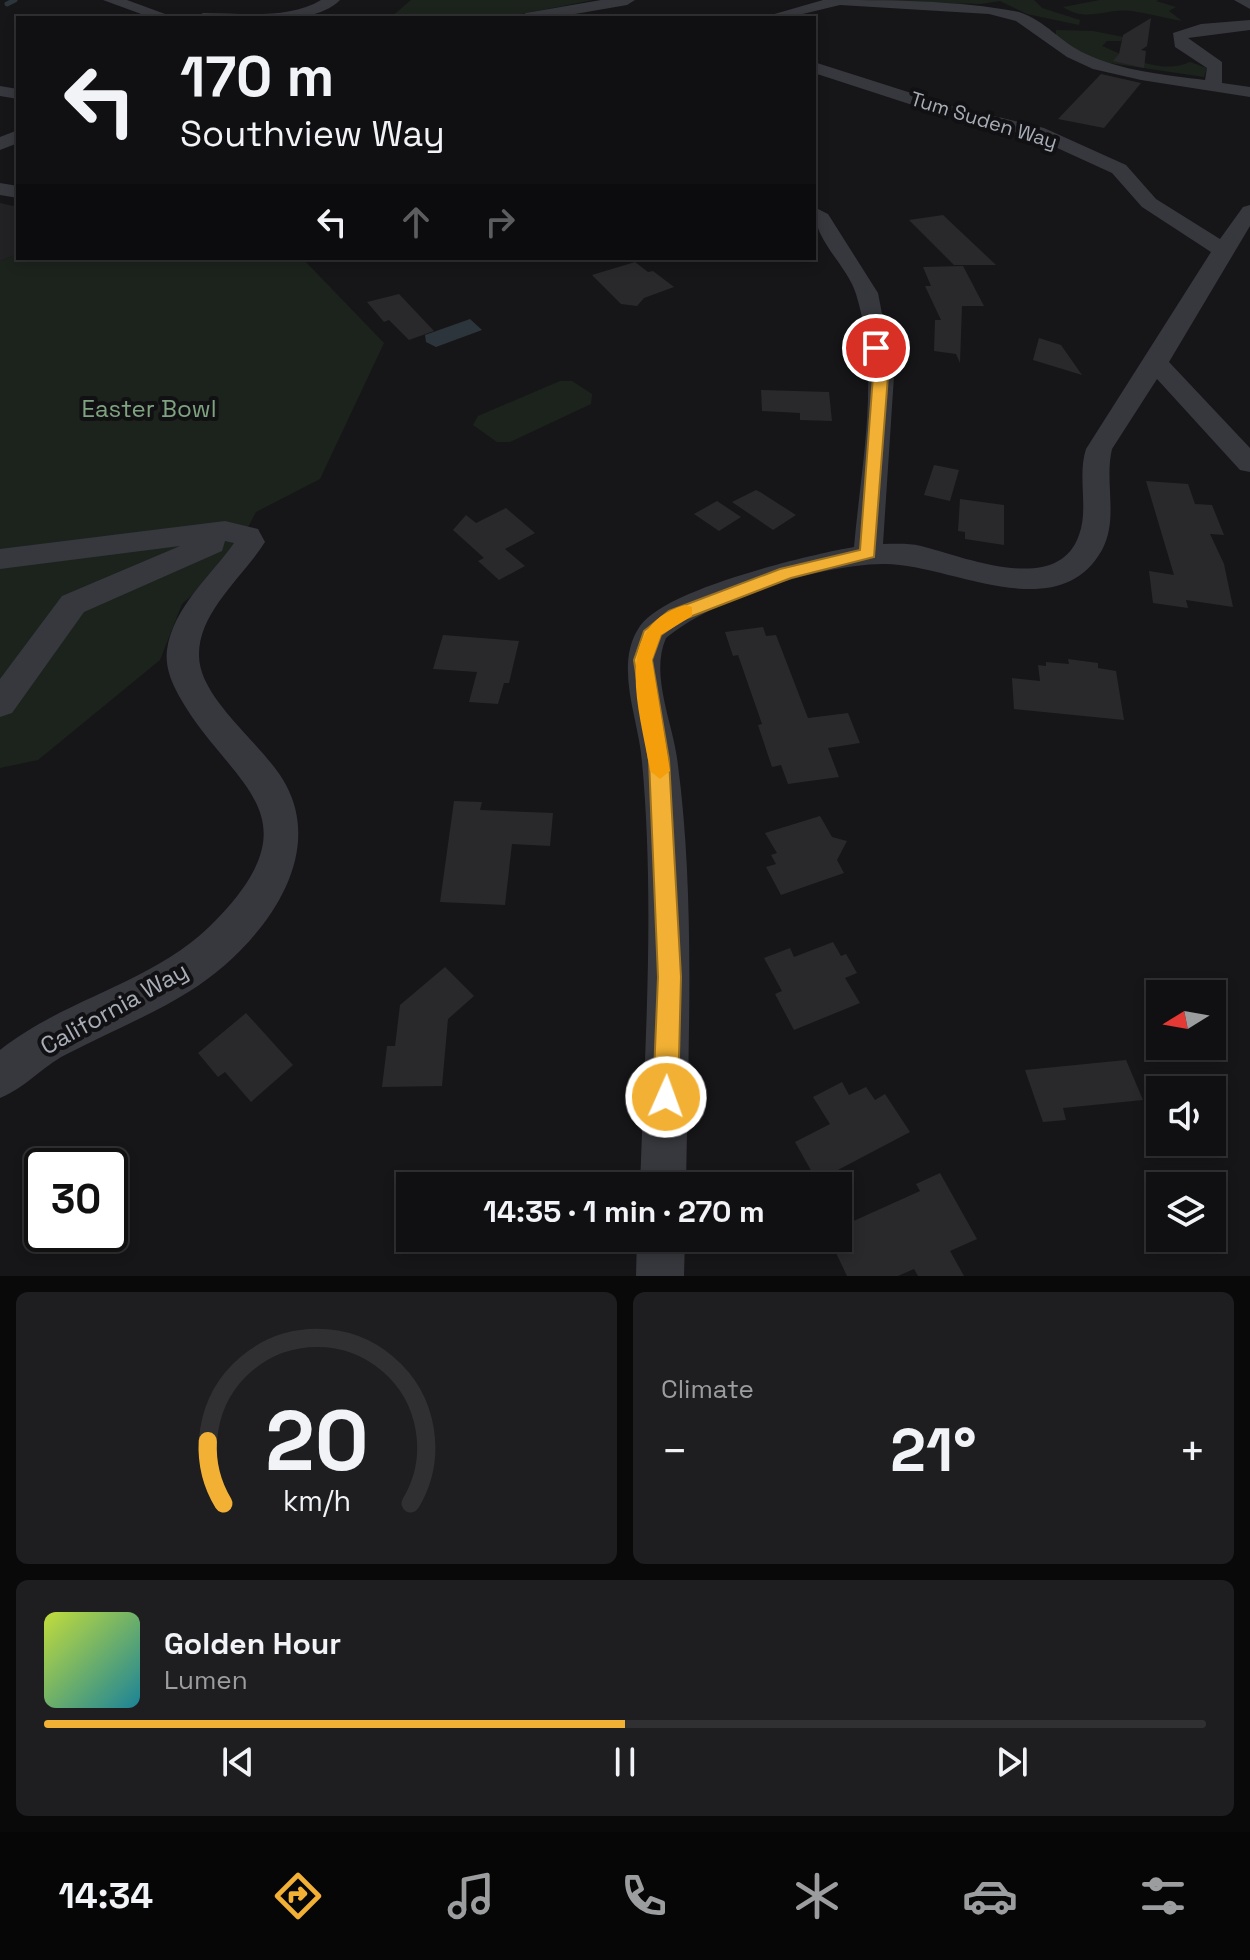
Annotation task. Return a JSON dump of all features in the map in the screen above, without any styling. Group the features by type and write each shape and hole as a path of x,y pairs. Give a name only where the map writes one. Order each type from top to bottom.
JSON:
{"street":[{"path":"111,0 162,16"},
{"path":"285,16 316,10 332,0"},
{"path":"537,16 627,0"},
{"path":"779,15 836,0 970,7 1011,14 1034,22 1055,43 1082,59 1250,92"},
{"path":"1242,0 1250,4"},
{"path":"1213,86 1216,66 1181,44 1179,36 1201,29 1250,25"},
{"name":"Tum Suden Way","path":"816,68 946,110 1051,138 1119,169 1149,203 1221,249"},
{"path":"663,1172 669,977 659,760 643,660 653,631 676,615 786,573 868,553 917,555 980,574 1022,581 1037,579 1072,564 1079,559 1096,532 1097,451 1156,363 1221,249 1250,211"},
{"path":"816,214 867,293 881,376 868,553"},
{"path":"1156,363 1250,464"},
{"path":"0,559 207,533 241,532"},
{"path":"0,704 73,604 241,532"},
{"name":"California Way","path":"0,1077 46,1042 178,978 216,947 270,884 282,841 278,806 256,770 198,699 184,671 183,650 189,628 250,542 248,536 241,532"},
{"path":"660,1276 661,1252"}],"shaded area":[{"path":"0,203 16,207 16,255 0,261"},
{"path":"470,319 482,330 436,347 426,342 425,335"}],"green space":[{"path":"411,0 593,0 512,16 392,16"},
{"path":"850,0 1034,0 1042,8 1080,20 1079,25 1027,14 1000,1 981,4"},
{"path":"1100,0 1159,0 1156,1 1176,7 1169,11 1182,21 1131,11 1088,15 1063,7"},
{"path":"1056,30 1093,31 1123,37 1121,41 1107,41 1102,46 1145,63 1168,67 1190,62 1207,68 1204,77 1096,61 1079,55 1056,36"},
{"name":"Easter Bowl","path":"16,255 16,260 304,260 384,343 320,479 256,512 228,565 182,604 160,660 38,760 0,768 0,261"},
{"path":"560,381 572,381 592,394 591,404 510,442 497,442 473,425 478,416"}],"building":[{"path":"1151,18 1147,46 1141,50 1146,51 1144,68 1113,61 1119,54 1123,35"},
{"path":"1101,74 1141,83 1104,128 1058,119"},
{"path":"943,215 996,265 954,265 909,220"},
{"path":"635,262 674,287 644,298 637,306 621,304 592,275"},
{"path":"963,266 984,306 962,306 960,363 956,354 934,351 935,320 941,320 925,286 931,286 923,267"},
{"path":"399,294 434,331 409,340 389,320 384,322 367,302"},
{"path":"1039,338 1061,345 1082,375 1033,360"},
{"path":"761,390 829,392 832,421 800,420 800,413 762,411"},
{"path":"934,465 959,470 950,501 924,495"},
{"path":"1146,481 1188,484 1195,504 1212,505 1224,535 1210,534 1224,564 1233,607 1186,600 1188,608 1153,603 1149,571 1174,575"},
{"path":"756,490 796,515 773,530 732,502"},
{"path":"960,499 1004,505 1004,545 965,539 965,532 958,531"},
{"path":"717,501 741,517 719,531 694,514"},
{"path":"506,508 535,533 505,549 525,566 499,580 478,561 484,558 453,530 466,515 476,523"},
{"path":"763,627 766,636 776,635 808,718 848,713 860,743 828,748 839,777 788,784 781,765 772,767 758,725 762,724 738,655 733,656 725,632"},
{"path":"443,635 519,641 509,683 504,683 498,704 469,702 477,672 433,669"},
{"path":"1068,659 1098,663 1098,668 1116,671 1124,720 1014,709 1012,678 1040,681 1038,665 1046,666 1046,662 1069,664"},
{"path":"454,801 482,802 480,810 553,813 550,846 512,844 505,905 440,902"},
{"path":"820,816 832,837 847,841 837,860 844,873 781,895 766,867 776,864 771,855 777,853 765,833"},
{"path":"833,942 841,956 846,954 857,973 845,978 860,1003 794,1030 775,994 782,991 764,958 790,948 794,957"},
{"path":"445,967 474,996 448,1019 442,1086 382,1087 387,1046 395,1046 400,1005"},
{"path":"246,1013 293,1065 251,1102 225,1072 218,1077 198,1053"},
{"path":"1126,1060 1143,1100 1063,1108 1066,1120 1043,1122 1025,1070"},
{"path":"842,1082 849,1095 866,1087 875,1100 885,1094 910,1132 834,1172 812,1172 795,1142 830,1124 813,1097"},
{"path":"940,1173 977,1239 950,1251 964,1276 918,1276 914,1269 898,1276 847,1276 836,1252 852,1252 852,1222 920,1191 916,1184"}],"waterway":[{"path":"7,4 15,0"}],"slow traffic":[{"path":"660,771 643,660 653,631 685,611"}],"route":[{"path":"666,1097 669,977 659,760 643,660 653,631 676,615 786,573 868,553 881,376 876,348"}]}
